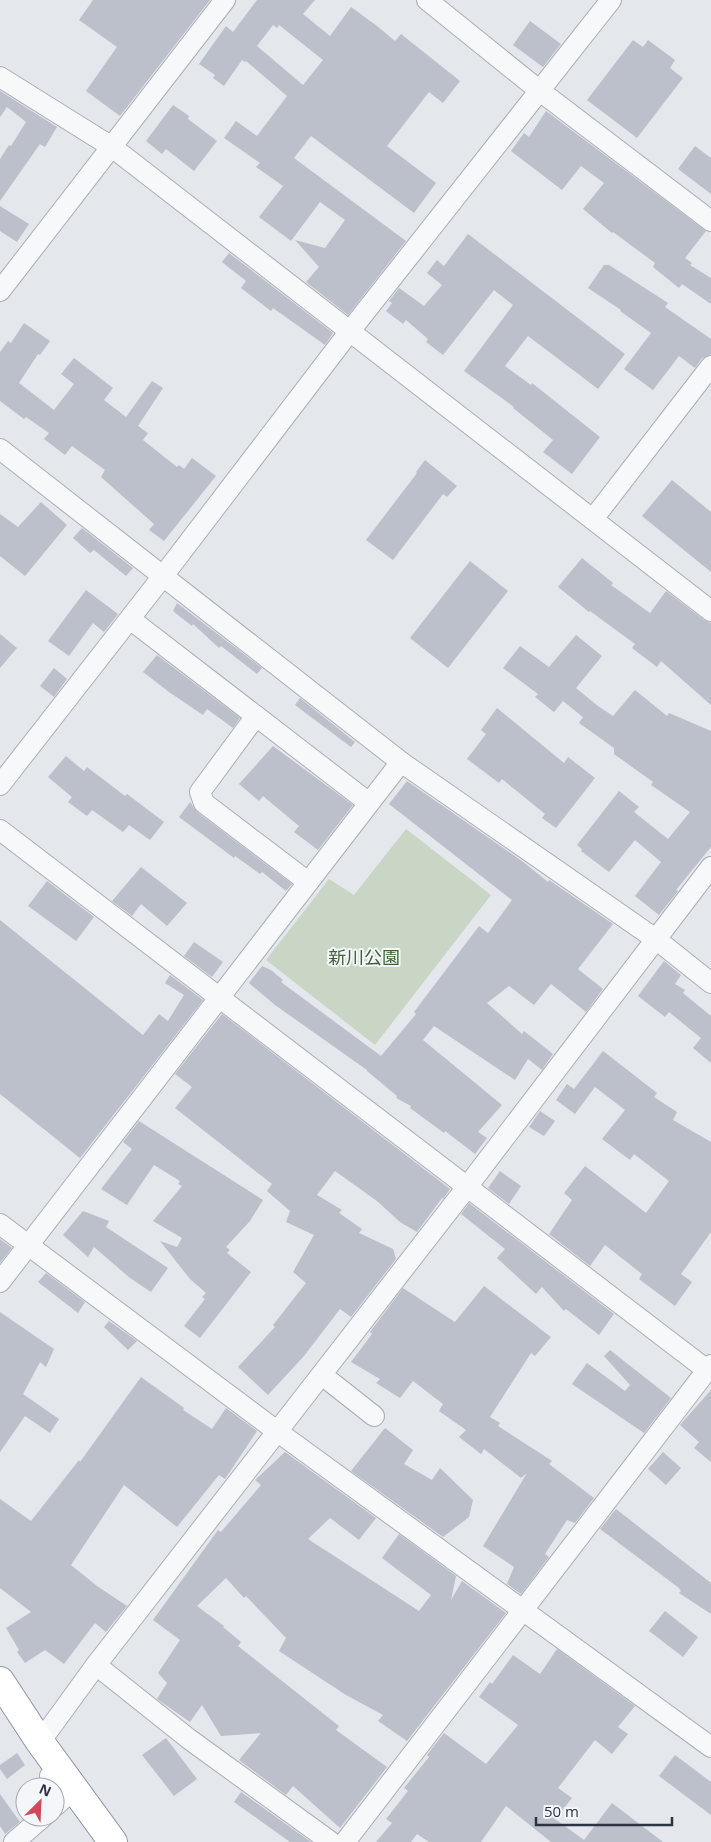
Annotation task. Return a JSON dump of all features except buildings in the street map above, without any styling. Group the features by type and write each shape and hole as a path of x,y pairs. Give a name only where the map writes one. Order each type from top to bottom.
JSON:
{"highway":[{"path":"0,1681 40,1742 114,1842"}],"street":[{"path":"0,291 225,0"},
{"path":"426,0 540,91 711,221"},
{"path":"0,785 130,619 350,331 611,0"},
{"path":"0,77 112,147 711,612"},
{"path":"593,519 711,366"},
{"path":"0,449 401,762 657,940 711,983"},
{"path":"130,619 369,804"},
{"path":"256,716 200,792 204,803 308,882"},
{"path":"0,1282 401,762"},
{"path":"0,830 467,1187 709,1368 345,1842"},
{"path":"40,1742 96,1665 467,1187 711,867"},
{"path":"0,1224 278,1432 711,1748"},
{"path":"322,1375 374,1416"},
{"path":"96,1665 189,1739 331,1842"},
{"path":"0,1702 51,1777"},
{"path":"14,1842 31,1827"}],"green space":[{"name":"新川公園","path":"406,829 491,895 375,1045 266,960 329,879 354,895"}]}
